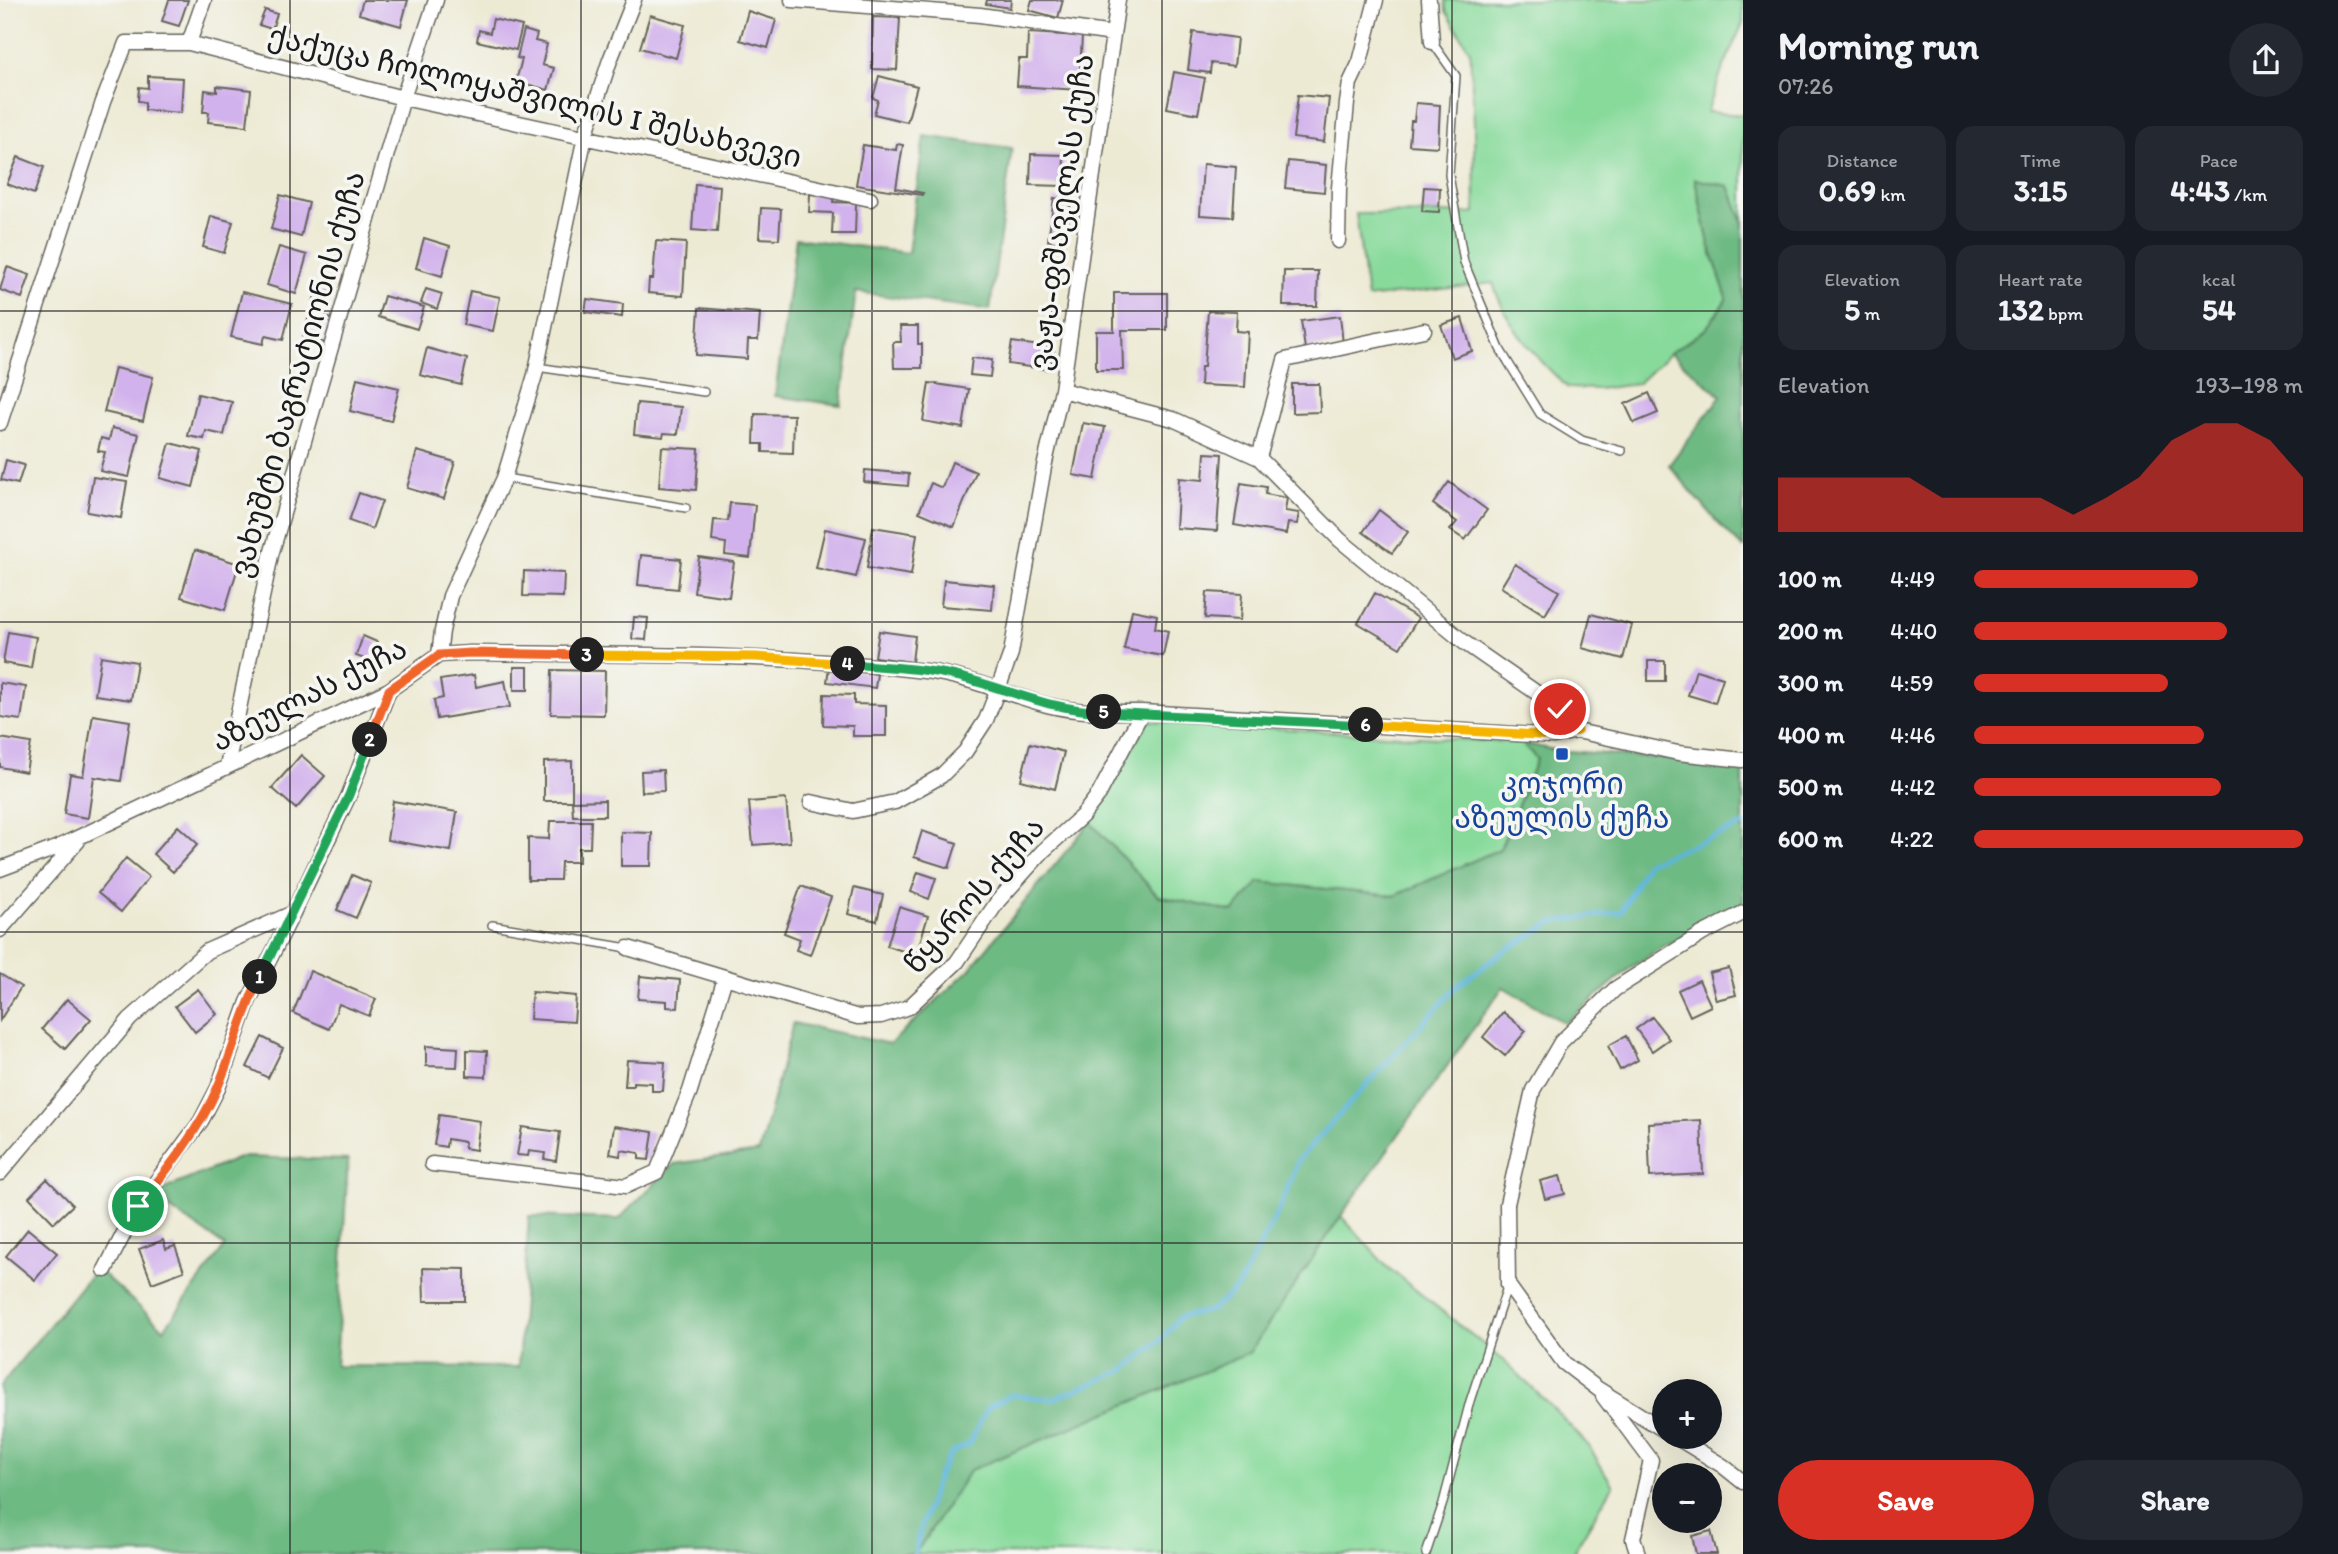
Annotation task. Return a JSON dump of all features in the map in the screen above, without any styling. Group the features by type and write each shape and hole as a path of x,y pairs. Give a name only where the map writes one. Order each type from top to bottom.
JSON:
{"street":[{"path":"189,43 204,0"},
{"name":"ვახუშტი ბაგრატიონის ქუჩა","path":"228,766 271,555 403,98 436,0"},
{"path":"439,655 450,596 504,478 537,367 585,136 610,60 634,0"},
{"path":"792,0 891,4 1113,34"},
{"name":"ვაჟა-ფშაველას ქუჩა","path":"1118,0 1062,390 1173,419 1259,458 1340,540 1465,643 1560,709 1577,731"},
{"path":"1338,241 1339,188 1350,83 1360,62 1376,0"},
{"path":"1429,0 1432,42"},
{"name":"ქაქუცა ჩოლოყაშვილის I შესახვევი","path":"0,423 103,102 126,43 189,43 403,98 870,199"},
{"path":"1259,458 1285,360 1424,330"},
{"path":"811,802 853,811 894,802 941,776 965,752 986,720 1012,653 1044,467 1062,390"},
{"name":"აზეულას ქუჩა","path":"0,869 57,848 389,690 439,655 470,653 756,657 926,671 958,677 1049,705 1092,712 1142,712 1553,736 1577,731"},
{"path":"105,1270 138,1206 201,1121 218,1088 248,1002 349,795 389,690"},
{"name":"წყაროს ქუჩა","path":"628,948 858,1017 881,1016 909,1006 957,962 998,901 1043,851 1082,816 1099,794 1142,712"},
{"path":"1577,731 1678,753 1743,760"},
{"path":"0,930 84,835"},
{"path":"0,1173 140,1010 207,951 293,913"},
{"path":"1652,1423 1598,1389 1564,1363 1508,1284 1507,1204 1533,1090 1561,1041 1615,989 1702,934 1743,914"},
{"path":"432,1164 626,1186 657,1172 690,1091 725,978"},
{"path":"1598,1389 1651,1460 1633,1539 1639,1554"},
{"path":"1696,1449 1724,1466 1743,1482"}],"lane":[{"path":"1432,42 1456,76 1449,175 1464,262 1500,349 1540,414 1581,440 1622,450"},
{"path":"537,367 704,392"},
{"path":"504,478 686,508"},
{"path":"492,925 628,948"},
{"path":"1426,1554 1443,1503 1470,1401 1508,1284"}],"green space":[{"path":"1445,0 1743,0 1743,23 1707,112 1743,115 1743,223 1729,186 1695,180 1709,244 1727,298 1706,329 1670,353 1637,384 1598,389 1568,388 1523,340 1506,314 1493,283 1367,298 1356,214 1475,213 1470,51 1446,11"},
{"path":"924,136 1012,148 990,310 856,292 841,405 775,396 796,238 908,253"},
{"path":"1695,179 1729,186 1743,223 1743,548 1717,522 1669,465 1721,396 1670,353 1706,329 1727,298 1709,244"},
{"path":"1148,721 1522,743 1537,759 1500,849 1394,896 1259,882 1233,912 1158,896 1090,822"},
{"path":"1522,743 1555,750 1743,765 1743,907 1662,947 1630,968 1565,1023 1503,987 1341,1216 1249,1353 970,1470 915,1554 0,1554 0,1386 96,1268 164,1329 225,1246 150,1195 241,1157 348,1160 336,1366 518,1367 529,1216 619,1219 674,1164 759,1152 793,1023 890,1044 969,970 1090,822 1158,896 1233,912 1259,882 1394,896 1500,849 1537,759"},
{"path":"1341,1216 1386,1266 1503,1360 1589,1446 1613,1486 1572,1554 915,1554 970,1470 1249,1353"}],"building":[{"path":"169,0 188,0 179,26 162,21"},
{"path":"363,0 408,0 401,26 359,14"},
{"path":"987,0 1011,0 1010,8 986,4"},
{"path":"1032,0 1063,0 1058,18 1029,10"},
{"path":"265,10 277,14 272,29 259,25"},
{"path":"748,11 776,20 768,48 740,40"},
{"path":"650,15 685,25 676,58 640,48"},
{"path":"873,17 900,18 897,70 872,69"},
{"path":"493,19 522,26 516,50 477,41 479,30 490,33"},
{"path":"524,30 537,34 535,41 547,44 542,65 554,68 548,90 516,81 522,59 517,58"},
{"path":"1193,32 1237,38 1234,66 1211,63 1210,73 1188,70"},
{"path":"1028,33 1082,36 1079,90 1017,86 1019,59 1027,59"},
{"path":"1174,72 1205,78 1198,114 1167,108"},
{"path":"148,76 183,78 181,113 145,110 145,102 138,101 139,87 148,88"},
{"path":"879,76 917,86 907,122 874,114 878,100 873,98"},
{"path":"217,86 251,90 247,126 208,122 209,112 203,112 205,90 217,92"},
{"path":"1298,95 1329,98 1324,142 1293,138"},
{"path":"1416,103 1440,105 1438,147 1409,145"},
{"path":"897,144 903,145 896,188 923,193 922,195 856,185 863,145 896,150"},
{"path":"1031,154 1064,155 1063,186 1030,185"},
{"path":"18,157 44,167 34,194 7,184"},
{"path":"1288,161 1326,165 1324,192 1285,188"},
{"path":"1203,164 1236,167 1233,217 1200,215"},
{"path":"695,184 720,186 717,232 692,230"},
{"path":"1424,187 1440,188 1439,212 1422,211"},
{"path":"810,194 834,195 833,202 856,203 855,234 832,234 833,213 809,212"},
{"path":"280,195 309,203 301,237 271,229"},
{"path":"1054,198 1071,201 1065,244 1048,241"},
{"path":"761,208 781,209 779,239 759,238"},
{"path":"211,216 233,222 224,253 203,247"},
{"path":"424,238 450,246 442,276 416,268"},
{"path":"656,241 686,243 683,296 648,293 649,279 653,279"},
{"path":"279,247 307,255 296,294 267,285"},
{"path":"7,267 30,275 22,298 0,290"},
{"path":"1284,271 1318,271 1317,306 1283,306"},
{"path":"317,289 329,292 322,316 332,319 325,343 303,337"},
{"path":"426,289 442,294 437,309 421,303"},
{"path":"470,291 500,297 493,331 463,325"},
{"path":"242,292 292,304 283,340 265,336 263,344 231,337"},
{"path":"1114,293 1167,293 1167,330 1122,330 1123,370 1096,370 1096,331 1114,331"},
{"path":"384,296 424,307 417,329 378,317"},
{"path":"587,299 623,304 622,317 585,312"},
{"path":"699,308 760,313 758,340 748,340 747,359 696,355"},
{"path":"1208,311 1237,312 1236,331 1248,332 1245,387 1200,385"},
{"path":"1340,316 1343,344 1305,349 1301,321"},
{"path":"1462,318 1472,351 1452,358 1441,325"},
{"path":"900,326 918,326 918,344 922,344 922,368 894,368 893,342 901,342"},
{"path":"1012,342 1054,348 1051,370 1008,364"},
{"path":"427,348 467,359 461,385 420,375"},
{"path":"972,358 992,360 990,377 970,375"},
{"path":"115,368 153,377 143,421 104,412"},
{"path":"357,378 399,388 391,421 350,411"},
{"path":"929,383 969,389 963,428 923,421"},
{"path":"1292,384 1319,384 1320,412 1292,413"},
{"path":"1649,393 1658,413 1634,423 1625,404"},
{"path":"198,394 232,402 224,435 206,431 204,439 188,436"},
{"path":"637,403 681,407 678,434 664,433 663,437 634,434"},
{"path":"755,414 794,415 793,453 763,452 763,444 754,444"},
{"path":"1083,423 1105,427 1095,479 1073,475"},
{"path":"112,428 139,434 129,477 100,471 105,452 98,451 101,438 109,440"},
{"path":"170,443 202,451 193,487 160,478"},
{"path":"662,447 699,449 696,490 659,487"},
{"path":"417,451 455,462 444,499 407,488"},
{"path":"1205,453 1222,454 1217,531 1176,528 1179,478 1203,480"},
{"path":"6,460 24,465 18,484 1,480"},
{"path":"952,462 976,472 954,527 919,512 931,483 942,488"},
{"path":"865,470 909,474 908,486 864,482"},
{"path":"93,477 127,482 121,518 87,512"},
{"path":"1449,482 1487,510 1465,540 1450,530 1457,522 1433,504"},
{"path":"1241,483 1266,487 1265,494 1287,498 1285,511 1299,513 1297,524 1288,523 1286,534 1234,525"},
{"path":"359,493 382,501 372,529 349,521"},
{"path":"730,503 755,505 750,558 725,555 726,543 712,541 714,520 728,521"},
{"path":"1379,510 1408,532 1392,553 1363,532"},
{"path":"873,527 917,534 911,575 867,568"},
{"path":"825,529 866,538 856,577 816,568"},
{"path":"195,550 239,564 225,610 181,597"},
{"path":"641,555 681,559 678,589 638,585"},
{"path":"699,557 734,562 729,597 694,592"},
{"path":"1515,564 1559,591 1545,615 1501,587"},
{"path":"524,571 564,573 563,597 523,596"},
{"path":"944,580 994,585 992,610 941,606"},
{"path":"1207,592 1242,594 1240,620 1205,618"},
{"path":"1375,593 1418,618 1400,648 1358,623"},
{"path":"1132,610 1157,615 1155,628 1168,631 1163,656 1124,649"},
{"path":"1591,614 1632,625 1623,659 1582,648"},
{"path":"634,617 648,618 646,640 632,639"},
{"path":"879,631 915,636 912,662 875,657"},
{"path":"8,632 36,637 31,668 3,663"},
{"path":"363,636 377,642 370,661 356,656"},
{"path":"101,656 137,662 131,700 95,695"},
{"path":"1648,661 1665,661 1665,681 1648,681"},
{"path":"514,667 528,667 528,690 514,690"},
{"path":"829,667 877,674 875,688 827,682"},
{"path":"552,670 605,671 604,715 551,714"},
{"path":"1696,670 1723,678 1715,703 1688,695"},
{"path":"474,675 476,687 505,681 510,707 437,719 434,700 443,698 440,680"},
{"path":"0,683 26,687 21,720 0,717"},
{"path":"824,694 854,695 854,704 886,705 886,736 853,736 853,726 823,725"},
{"path":"93,715 130,721 121,781 94,777 88,818 64,814 70,774 83,776"},
{"path":"0,738 31,743 26,772 0,767"},
{"path":"1030,743 1064,752 1055,789 1021,780"},
{"path":"301,755 325,776 296,809 272,788"},
{"path":"572,761 572,801 544,801 544,762"},
{"path":"663,770 664,791 642,792 641,771"},
{"path":"786,799 790,842 753,845 749,802"},
{"path":"605,800 605,816 573,816 572,801"},
{"path":"393,801 457,812 451,851 387,840"},
{"path":"550,821 591,821 590,848 579,848 579,862 561,862 560,880 528,880 528,838 549,839"},
{"path":"178,826 198,844 173,872 153,854"},
{"path":"922,831 957,843 949,868 914,857"},
{"path":"621,832 652,833 651,866 621,866"},
{"path":"126,858 149,877 121,912 98,893"},
{"path":"918,872 936,878 929,899 911,892"},
{"path":"352,875 371,883 356,918 337,910"},
{"path":"801,886 831,897 810,955 796,950 800,939 784,933"},
{"path":"854,888 883,895 877,921 848,914"},
{"path":"899,907 928,916 916,955 887,946"},
{"path":"1729,968 1736,995 1716,1000 1709,973"},
{"path":"310,971 376,999 369,1016 339,1004 329,1029 293,1013"},
{"path":"0,974 21,987 0,1020"},
{"path":"640,976 680,980 678,1008 667,1007 667,1001 638,999"},
{"path":"1699,980 1711,1006 1690,1016 1678,990"},
{"path":"198,989 217,1014 195,1032 175,1006"},
{"path":"532,992 576,996 574,1022 530,1019"},
{"path":"67,999 91,1019 65,1049 42,1029"},
{"path":"1503,1012 1526,1031 1505,1056 1483,1037"},
{"path":"1652,1017 1669,1039 1652,1051 1636,1029"},
{"path":"1626,1036 1638,1060 1620,1070 1608,1046"},
{"path":"262,1037 283,1048 268,1078 247,1067"},
{"path":"426,1046 458,1048 457,1067 426,1066"},
{"path":"467,1050 487,1051 486,1077 467,1076"},
{"path":"627,1060 665,1062 663,1091 652,1091 652,1083 633,1082 633,1086 625,1086"},
{"path":"439,1115 480,1121 476,1150 464,1148 465,1142 447,1139 446,1147 434,1145"},
{"path":"1701,1120 1703,1174 1650,1177 1648,1123"},
{"path":"614,1126 653,1132 649,1160 639,1159 639,1153 621,1150 620,1156 610,1154"},
{"path":"522,1127 560,1132 556,1161 544,1159 545,1153 529,1151 528,1156 517,1155"},
{"path":"1560,1176 1565,1194 1545,1199 1540,1181"},
{"path":"47,1179 73,1205 54,1223 29,1197"},
{"path":"28,1229 57,1253 35,1280 6,1256"},
{"path":"163,1240 166,1249 175,1246 184,1271 152,1283 139,1249"},
{"path":"423,1268 465,1269 465,1301 424,1301"},
{"path":"1712,1533 1717,1554 1696,1554 1692,1536"}],"waterway":[{"path":"915,1554 938,1476 951,1453 969,1444 987,1408 1011,1395 1053,1399 1124,1370 1161,1340 1180,1317 1212,1310 1238,1287 1279,1210 1299,1159 1456,987 1503,952 1553,922 1621,912 1647,863 1743,825"}],"place":[{"name":"კოჯორი აზეულის ქუჩა","path":"1562,754"}],"route":[{"path":"138,1206 201,1121 218,1088 248,1002 349,795 389,690 439,655 470,653 756,657 926,671 958,677 1049,705 1092,712 1142,712 1553,736 1577,731 1560,709"}]}
